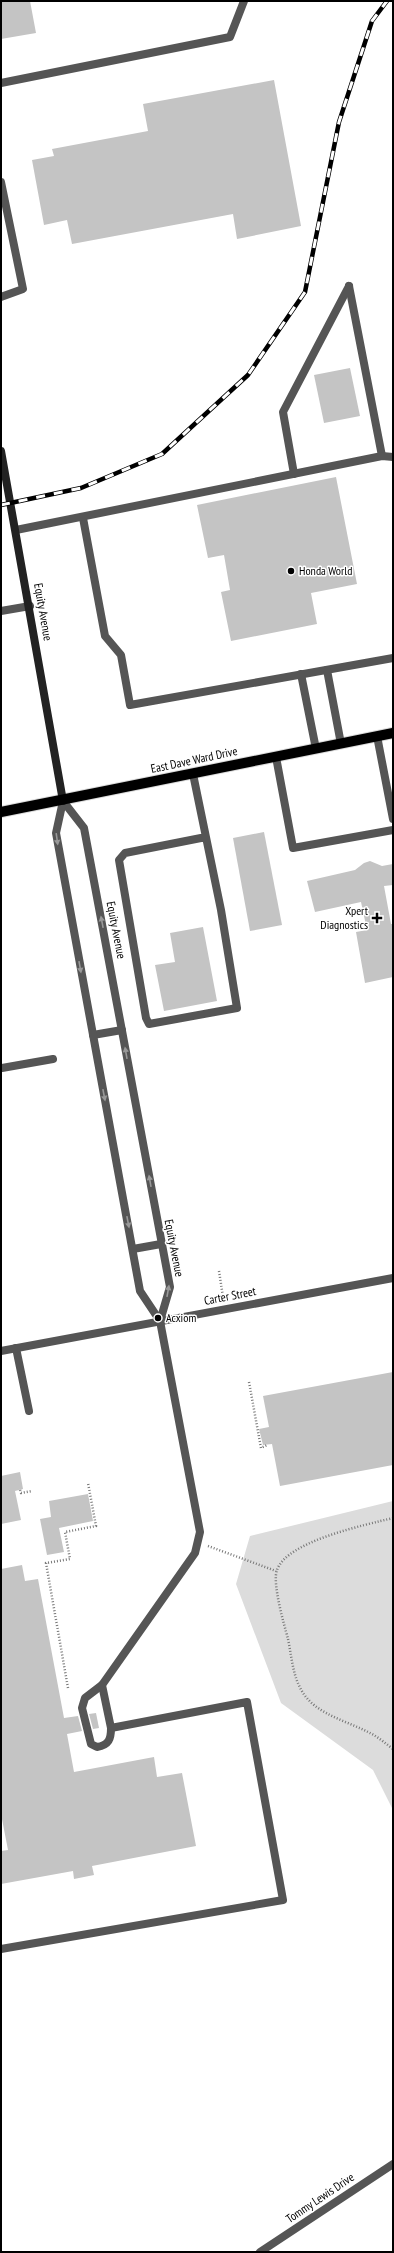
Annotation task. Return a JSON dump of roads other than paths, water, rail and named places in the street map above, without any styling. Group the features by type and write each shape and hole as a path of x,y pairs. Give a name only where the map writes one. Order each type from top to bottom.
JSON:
{"main road":[{"name":"East Dave Ward Drive","path":"1,812 63,801 393,733"}],"street":[{"path":"1,83 230,37 244,1"},
{"path":"1,182 23,289 1,297"},
{"path":"294,474 283,412 350,286 382,456"},
{"name":"Equity Avenue","path":"1,451 30,606 63,801 56,834 140,1291 160,1321"},
{"path":"16,530 83,518 382,456 393,457"},
{"path":"83,518 105,636 121,655 130,705 393,658"},
{"path":"1,611 30,606"},
{"path":"326,670 341,744"},
{"path":"301,674 316,749"},
{"path":"377,736 393,819"},
{"path":"276,757 293,848 393,830"},
{"path":"193,774 206,838 237,1008 149,1024 146,1018 119,860 125,853 206,838"},
{"name":"Equity Avenue","path":"63,801 84,828 170,1287 160,1321"},
{"path":"93,1035 122,1030"},
{"path":"2,1068 53,1059"},
{"path":"133,1249 161,1244"},
{"name":"Carter Street","path":"1,1351 393,1278"},
{"path":"102,1685 111,1728 110,1739 105,1745 97,1747 91,1744 82,1708 84,1698 102,1685 195,1553 200,1532 160,1321"},
{"path":"16,1348 28,1411"},
{"path":"1,1949 283,1900 247,1702 111,1728"},
{"name":"Tommy Lewis Drive","path":"260,2252 393,2164"}],"railway":[{"path":"1,505 81,488 162,454 248,375 305,292 339,122 372,21 387,1"}],"place":[{"name":"Honda World","path":"291,571"},
{"name":"Xpert Diagnostics","path":"377,918"},
{"name":"Acxiom","path":"158,1318"}]}
